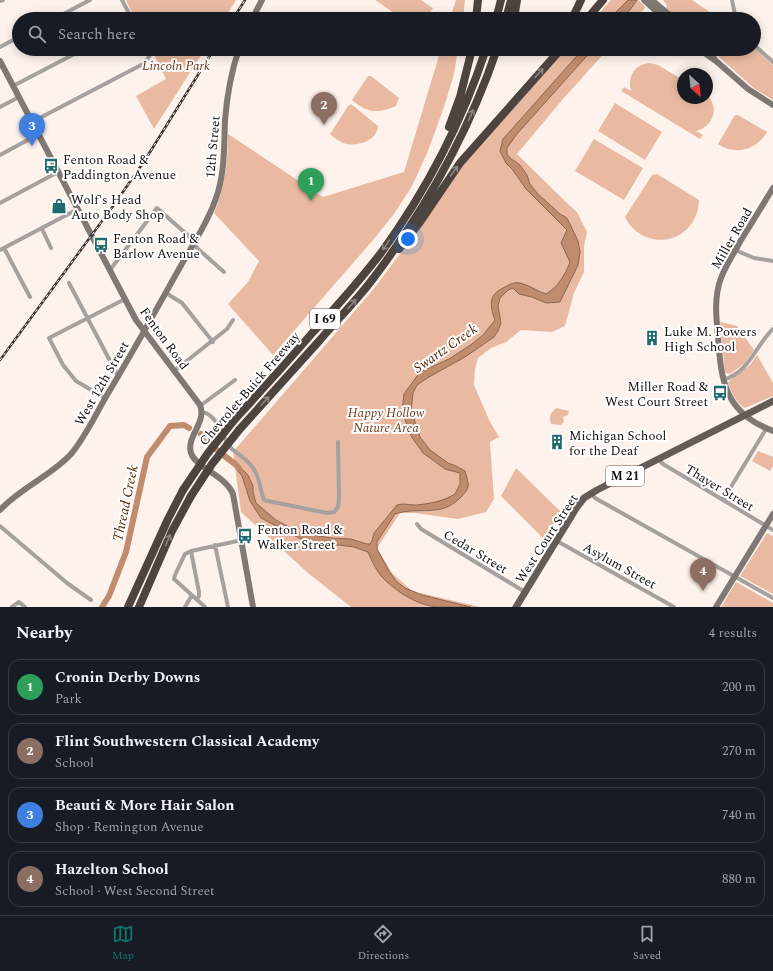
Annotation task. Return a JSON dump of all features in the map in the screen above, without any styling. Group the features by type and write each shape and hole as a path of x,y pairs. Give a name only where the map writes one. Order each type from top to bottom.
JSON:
{"highway":[{"path":"477,12 478,0"},
{"path":"498,12 501,0"},
{"path":"508,12 511,0"},
{"path":"515,12 517,0"},
{"path":"575,12 581,0"},
{"path":"593,12 603,0"},
{"path":"408,213 454,117 464,86 470,56"},
{"name":"Chevrolet-Buick Freeway","path":"128,607 147,563 183,490 208,453 235,419 348,293 380,253 408,213 435,167 454,130 483,56"},
{"name":"Chevrolet-Buick Freeway","path":"139,607 172,531 191,496 212,464 239,430 372,280 421,209 447,166 475,106 494,56"},
{"path":"372,280 408,239 460,163 555,56"},
{"path":"122,607 147,563"},
{"path":"143,607 153,576"}],"main road":[{"name":"West Court Street","path":"516,607 580,503 591,493 773,401"}],"street":[{"path":"67,12 90,0"},
{"path":"122,0 128,12"},
{"path":"256,12 262,0"},
{"path":"644,0 657,12"},
{"path":"652,0 666,12"},
{"path":"732,0 735,12"},
{"path":"0,47 12,41"},
{"path":"761,51 773,62"},
{"path":"13,86 71,56"},
{"path":"32,122 144,62 149,56"},
{"name":"12th Street","path":"194,243 210,214 221,183 224,159 227,101 237,56"},
{"path":"709,56 745,87 773,105"},
{"path":"713,56 716,61"},
{"name":"Fenton Road","path":"0,61 124,299 144,332 201,409"},
{"path":"0,107 19,97"},
{"path":"0,155 39,134"},
{"path":"0,203 58,172"},
{"name":"Miller Road","path":"773,188 735,250 721,278 716,303 720,361 726,390 732,401 745,415 756,424 773,431"},
{"path":"110,270 157,208 192,239 197,248 224,272"},
{"path":"30,297 2,249 78,209"},
{"path":"42,229 51,248"},
{"name":"West 12th Street","path":"0,510 18,493 56,467 71,454 144,332 194,243"},
{"path":"735,250 754,258 773,261"},
{"path":"69,283 118,376"},
{"path":"166,293 182,303 213,342"},
{"path":"105,398 76,381 63,365 49,338 124,299"},
{"path":"174,371 213,342 227,329 233,320"},
{"path":"723,380 729,378 748,364 765,338 773,329"},
{"path":"235,380 201,409 200,420 190,445 191,454 197,461 222,479 231,489 235,499 253,607"},
{"path":"201,409 210,416 231,448 241,455 253,468 258,478 264,500 268,501 326,514 334,512 338,507 339,498 338,442"},
{"path":"723,500 766,428"},
{"name":"Thayer Street","path":"658,458 662,463 773,530"},
{"path":"591,493 594,498 773,598"},
{"path":"716,607 773,514"},
{"name":"Cedar Street","path":"417,524 421,529 525,592"},
{"path":"0,526 67,583 92,600"},
{"path":"206,607 192,596 174,578 185,554 215,545 242,540"},
{"name":"Asylum Street","path":"557,541 674,607"},
{"path":"215,545 228,607"},
{"path":"191,551 199,592 197,599"},
{"path":"185,607 192,596"},
{"path":"12,607 19,602 26,607"}],"green space":[{"name":"Lincoln Park","path":"126,0 236,0 228,12 132,12"},
{"path":"375,0 421,0 433,8 430,12 393,12"},
{"path":"456,0 465,0 464,12 452,12"},
{"path":"611,0 638,0 644,5 645,8 641,12 600,12"},
{"path":"663,0 692,0 710,12 669,12 666,9 667,5"},
{"path":"761,54 773,65 773,100 755,89 718,56 761,56"},
{"name":"Lincoln Park","path":"154,56 201,56 154,129 136,96 166,79"},
{"path":"439,56 457,56 454,74 444,107 428,151 412,186 394,214 373,240 273,355 228,304 248,282 259,261 214,213 221,194 225,174 228,134 323,197 404,172"},
{"name":"Happy Hollow Nature Area","path":"560,56 602,56 517,154 577,212 587,232 584,246 584,272 574,293 565,326 552,332 521,330 506,342 491,348 478,358 475,369 474,385 490,422 499,437 490,442 494,499 486,512 458,519 415,513 400,513 377,548 392,573 412,591 480,607 351,607 308,573 241,512 233,452 372,291 421,226 462,164"},
{"path":"650,63 658,65 677,76 677,104 712,104 714,111 713,116 707,126 696,131 703,135 700,139 621,91 624,87 631,91 630,80 633,72 636,68"},
{"path":"368,76 371,76 399,98 396,106 390,109 373,111 363,108 352,100"},
{"path":"615,103 662,132 645,160 598,131"},
{"path":"351,104 378,126 377,131 371,139 362,143 346,144 337,140 330,134 348,106"},
{"path":"735,115 738,115 767,132 758,143 752,147 731,150 718,144"},
{"path":"594,139 643,168 624,200 575,171"},
{"path":"657,174 699,200 696,215 690,226 680,234 669,239 656,240 644,236 634,229 625,217 652,175"},
{"path":"720,322 737,326 754,350 744,364 730,374 725,373"},
{"path":"757,355 773,383 773,396 745,408 739,404 728,383 750,365"},
{"path":"556,408 569,411 568,415 563,417 564,422 561,425 551,424 550,415"},
{"path":"758,451 773,457 773,466 770,471 752,461"},
{"path":"516,468 561,512 545,540 501,496"},
{"path":"767,533 773,536 773,594 740,576"},
{"path":"736,582 773,603 773,607 721,607"}],"shaded area":[{"path":"628,0 637,0 628,12 616,12"},
{"path":"577,56 587,56 517,134 507,148 507,154 520,165 527,175 530,184 537,193 560,214 567,218 578,241 580,252 578,265 560,302 546,303 532,297 519,294 513,288 508,290 500,298 498,306 501,323 494,337 465,357 417,385 413,393 411,410 420,437 430,450 448,463 465,471 468,486 460,498 445,508 395,514 377,542 377,549 389,571 397,582 405,588 422,595 471,607 430,606 403,594 386,581 380,575 368,552 354,547 317,545 299,538 261,518 250,501 242,476 235,467 234,461 248,475 253,486 256,503 276,520 298,533 351,539 367,544 370,544 374,533 397,505 431,503 446,499 455,494 460,484 460,473 445,469 423,453 411,436 402,411 404,394 420,372 449,359 483,335 495,320 491,304 493,296 496,293 510,284 518,283 527,285 546,294 561,280 570,262 561,243 567,230 526,189 506,163 500,151 503,139"}],"waterway":[{"name":"Thread Creek","path":"102,607 109,596 126,552 147,457 170,426 184,425 189,428"},
{"name":"Thread Creek","path":"201,434 218,451 239,468"}],"railway":[{"path":"237,12 245,0"},
{"path":"0,360 145,160 210,56"}],"place":[{"name":"Flint Southwestern Classical Academy","path":"324,125"},
{"name":"Beauti & More Hair Salon","path":"32,146"},
{"name":"Fenton Road & Paddington Avenue","path":"51,166"},
{"name":"Cronin Derby Downs","path":"311,201"},
{"name":"Wolf's Head Auto Body Shop","path":"59,206"},
{"name":"Fenton Road & Barlow Avenue","path":"101,245"},
{"name":"Luke M. Powers High School","path":"652,338"},
{"name":"Miller Road & West Court Street","path":"720,393"},
{"name":"Michigan School for the Deaf","path":"557,442"},
{"name":"Fenton Road & Walker Street","path":"245,536"},
{"name":"Hazelton School","path":"703,591"}],"water label":[{"name":"Swartz Creek","path":"445,348"}]}
